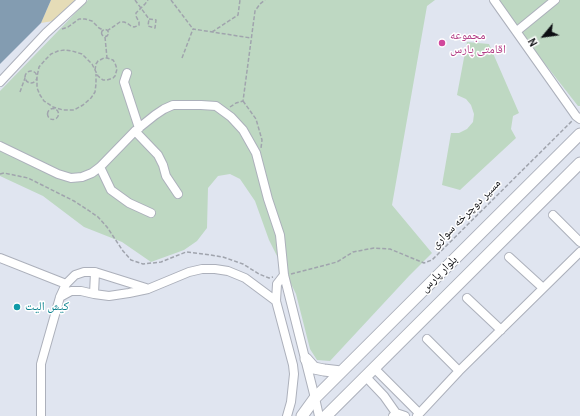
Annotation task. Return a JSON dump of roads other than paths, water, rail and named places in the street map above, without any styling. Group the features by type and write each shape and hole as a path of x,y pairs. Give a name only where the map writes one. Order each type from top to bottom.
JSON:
{"main road":[{"name":"بلوار پارس","path":"302,416 315,398 580,134"},
{"name":"بلوار پارس","path":"326,416 580,163"},
{"path":"306,359 314,368 341,372"}],"street":[{"path":"0,82 46,33 82,0"},
{"path":"494,0 578,118"},
{"path":"517,31 555,0"},
{"path":"127,73 124,82 137,129 158,155 166,176 178,194"},
{"path":"0,146 58,174 71,178 82,177 92,173 100,167 137,129 155,115 173,105 216,106 231,117 243,130 256,153 280,235 284,275 319,416"},
{"path":"100,167 111,190 129,203 151,213"},
{"path":"553,215 580,242"},
{"path":"374,368 418,415 459,371 580,252"},
{"path":"509,257 543,288"},
{"path":"0,258 66,284"},
{"path":"60,297 71,291 81,291 109,296 148,289 189,272 202,268 215,268 228,271 245,278 276,301"},
{"path":"40,416 41,364 60,297 66,284 75,275 84,272 95,272 148,289"},
{"path":"94,294 95,272"},
{"path":"284,275 277,284 276,301 294,374 291,402 287,416"},
{"path":"467,298 501,330"},
{"path":"427,339 459,371"},
{"path":"365,376 384,396 394,414 406,416"}],"water":[{"path":"0,0 51,0 41,23 0,64"}],"place":[{"name":"مجموعه اقامتی پارس","path":"442,43"},
{"name":"کیش الیت","path":"17,307"}]}
